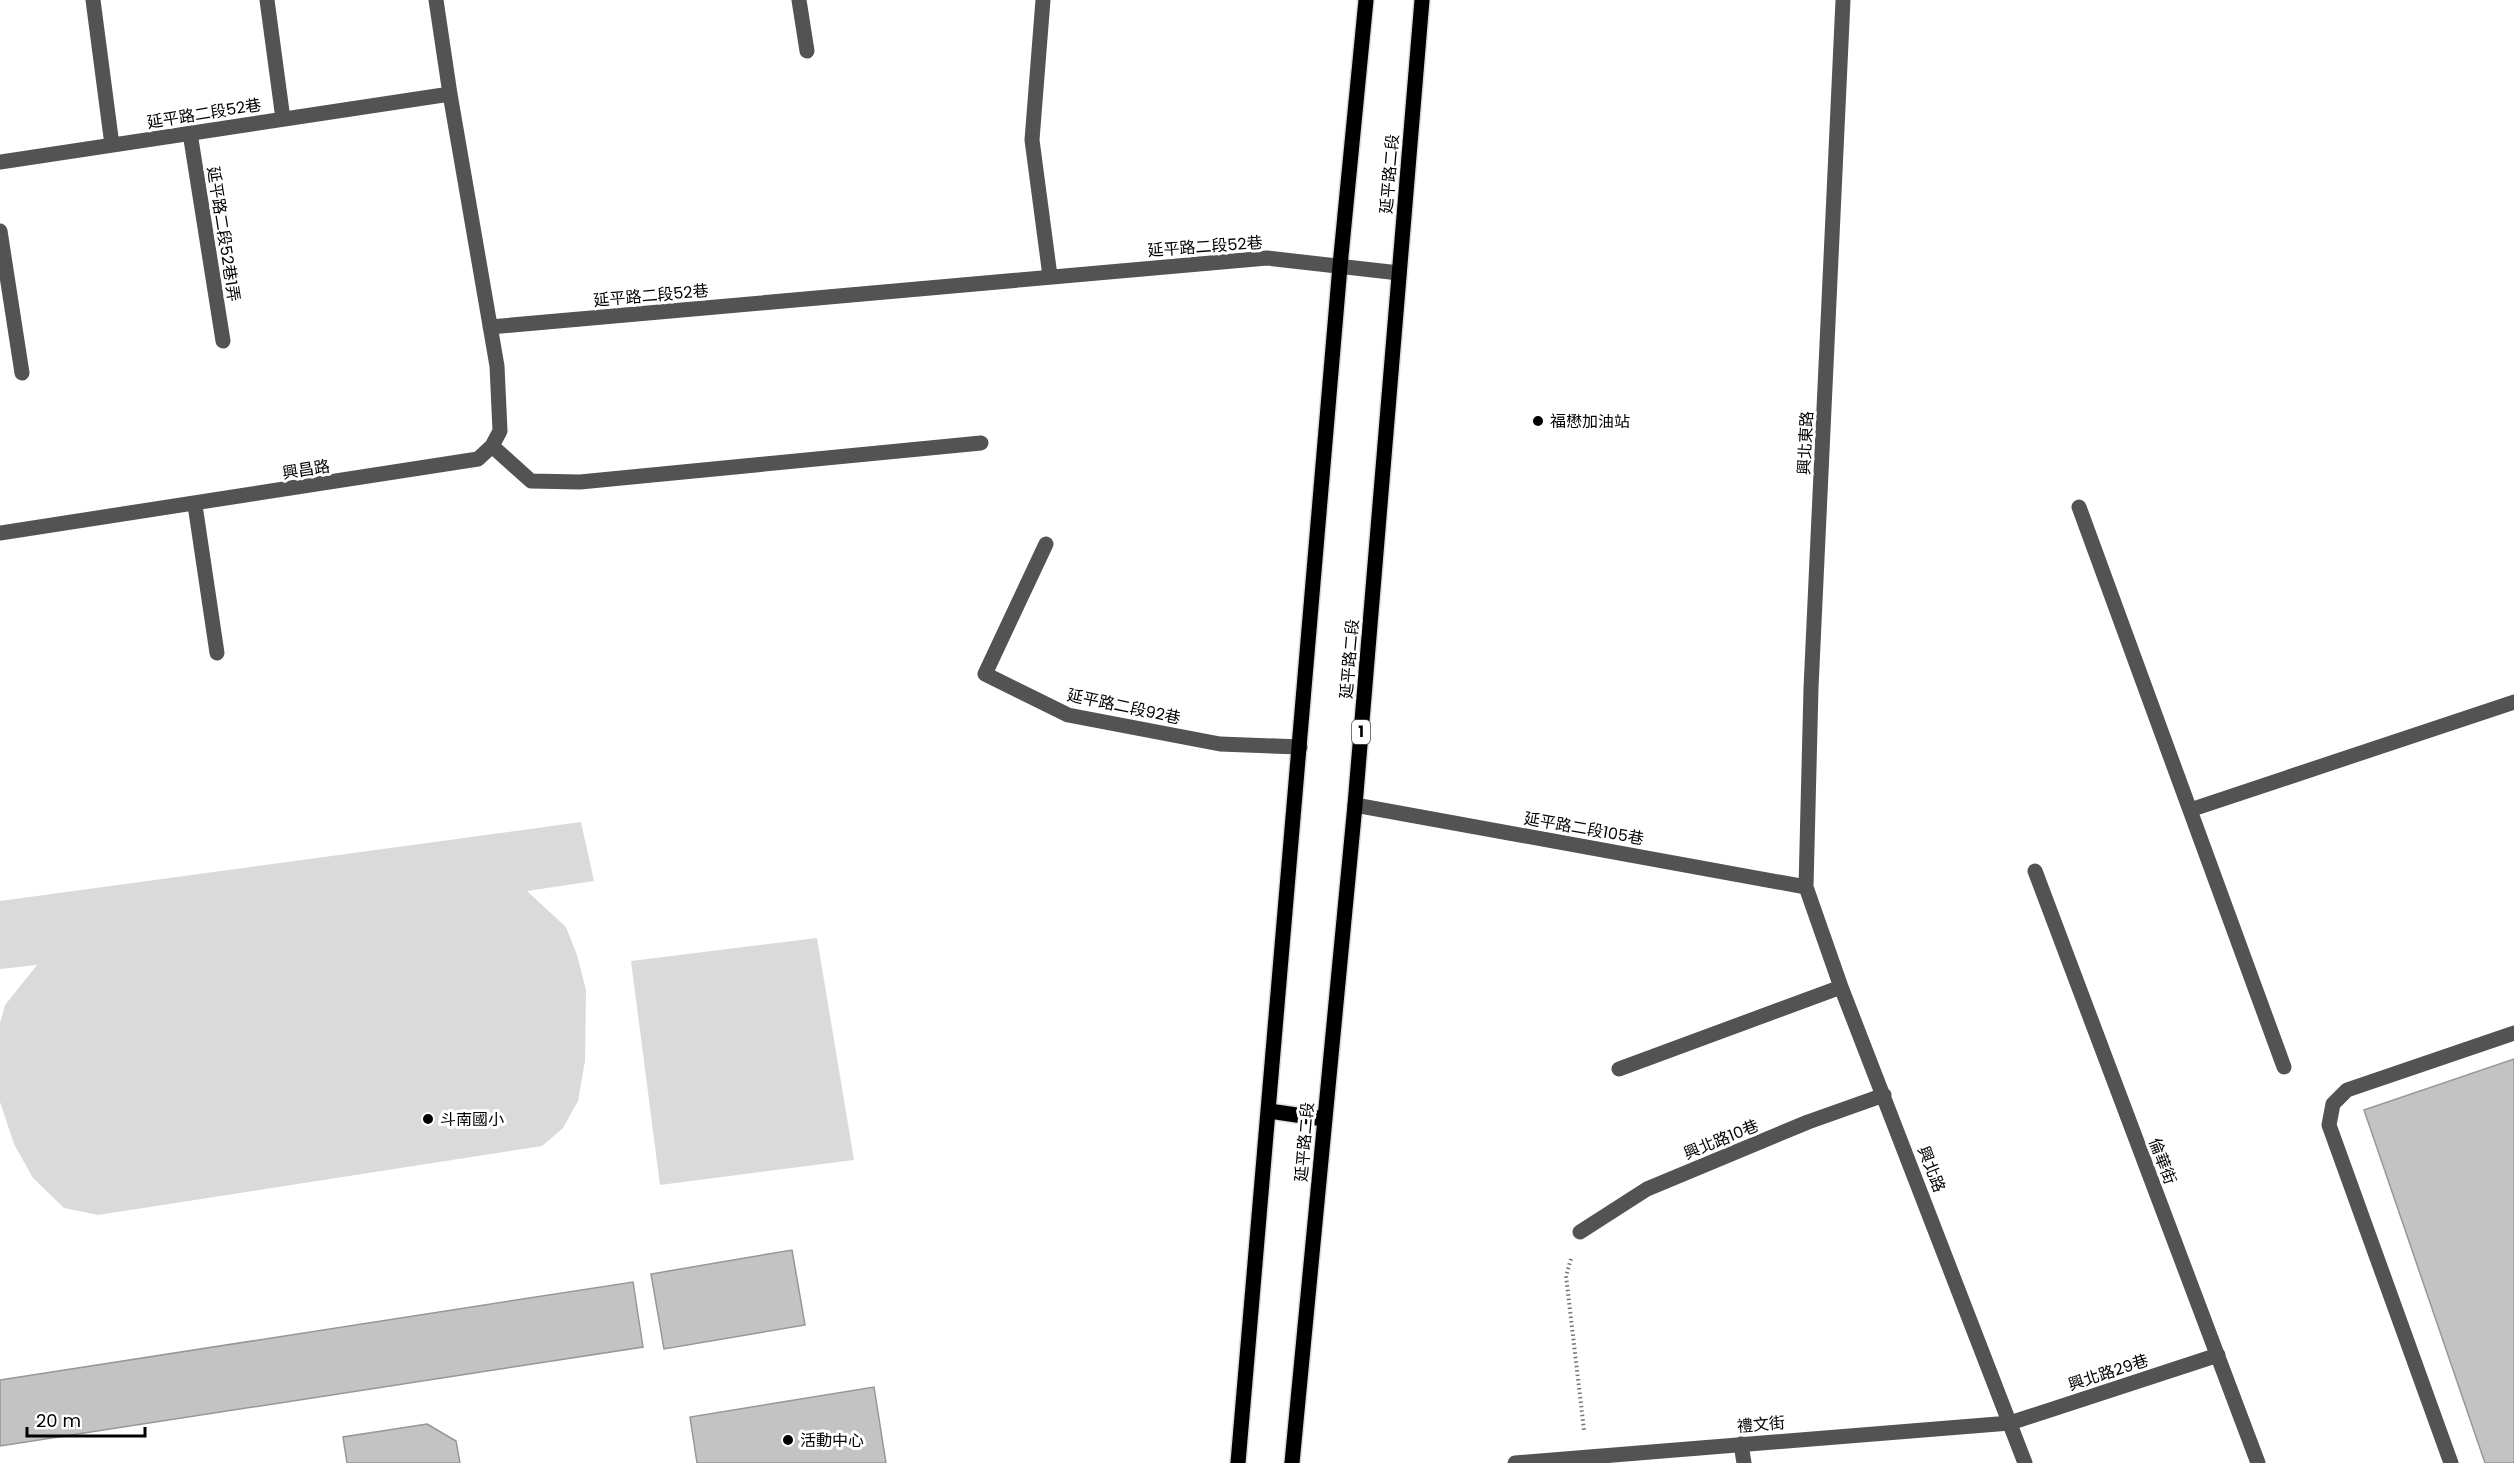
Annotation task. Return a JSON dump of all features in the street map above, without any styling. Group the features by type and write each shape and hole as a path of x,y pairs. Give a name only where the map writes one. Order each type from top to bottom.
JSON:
{"main road":[{"path":"1238,1463 1366,0"},
{"name":"延平路二段","path":"1292,1463 1355,805 1422,0"},
{"path":"1269,1111 1324,1119"}],"street":[{"path":"93,0 112,145"},
{"path":"267,0 283,119"},
{"path":"436,0 497,366 501,431 492,446 531,481 580,482 981,443"},
{"path":"799,0 807,51"},
{"path":"1043,0 1032,141 1050,276"},
{"name":"興北東路","path":"1806,887 1811,688 1843,0"},
{"name":"延平路二段52巷","path":"0,162 450,94"},
{"name":"延平路二段52巷1弄","path":"190,133 223,341"},
{"path":"0,231 22,373"},
{"name":"延平路二段52巷","path":"490,327 1267,258 1399,273"},
{"name":"興昌路","path":"0,533 195,505 478,459 492,446"},
{"path":"195,505 217,653"},
{"path":"2079,507 2284,1067"},
{"name":"延平路二段92巷","path":"1046,544 985,674 1068,715 1220,744 1299,747"},
{"path":"2190,810 2514,702"},
{"name":"延平路二段105巷","path":"1355,805 1806,887"},
{"name":"倫華街","path":"2035,871 2258,1463"},
{"name":"興北路","path":"1806,887 1841,987 2025,1463"},
{"path":"1619,1069 1841,987"},
{"path":"2451,1463 2329,1125 2333,1104 2347,1090 2514,1033"},
{"name":"興北路10巷","path":"1580,1232 1647,1189 1808,1122 1884,1095"},
{"name":"興北路29巷","path":"2010,1422 2218,1355"},
{"name":"禮文街","path":"1515,1463 2010,1422"},
{"path":"1741,1444 1744,1463"}],"path":[{"path":"1580,1232 1566,1276 1587,1457"}],"shaded area":[{"path":"581,822 594,881 527,891 566,927 577,955 586,990 585,1061 578,1101 563,1128 542,1146 98,1215 64,1208 33,1178 14,1144 0,1102 0,1023 5,1005 37,965 0,969 0,901"},
{"path":"817,938 854,1160 660,1185 631,961"}],"building":[{"path":"2514,1059 2514,1463 2485,1463 2364,1110"},
{"path":"792,1250 805,1325 664,1349 651,1274"},
{"path":"633,1282 643,1347 0,1446 0,1380"},
{"name":"活動中心","path":"874,1387 886,1463 697,1463 690,1417"},
{"path":"427,1424 456,1441 460,1463 347,1463 343,1437"}],"place":[{"name":"福懋加油站","path":"1538,421"},
{"name":"斗南國小","path":"428,1119"},
{"name":"活動中心","path":"788,1440"}]}
